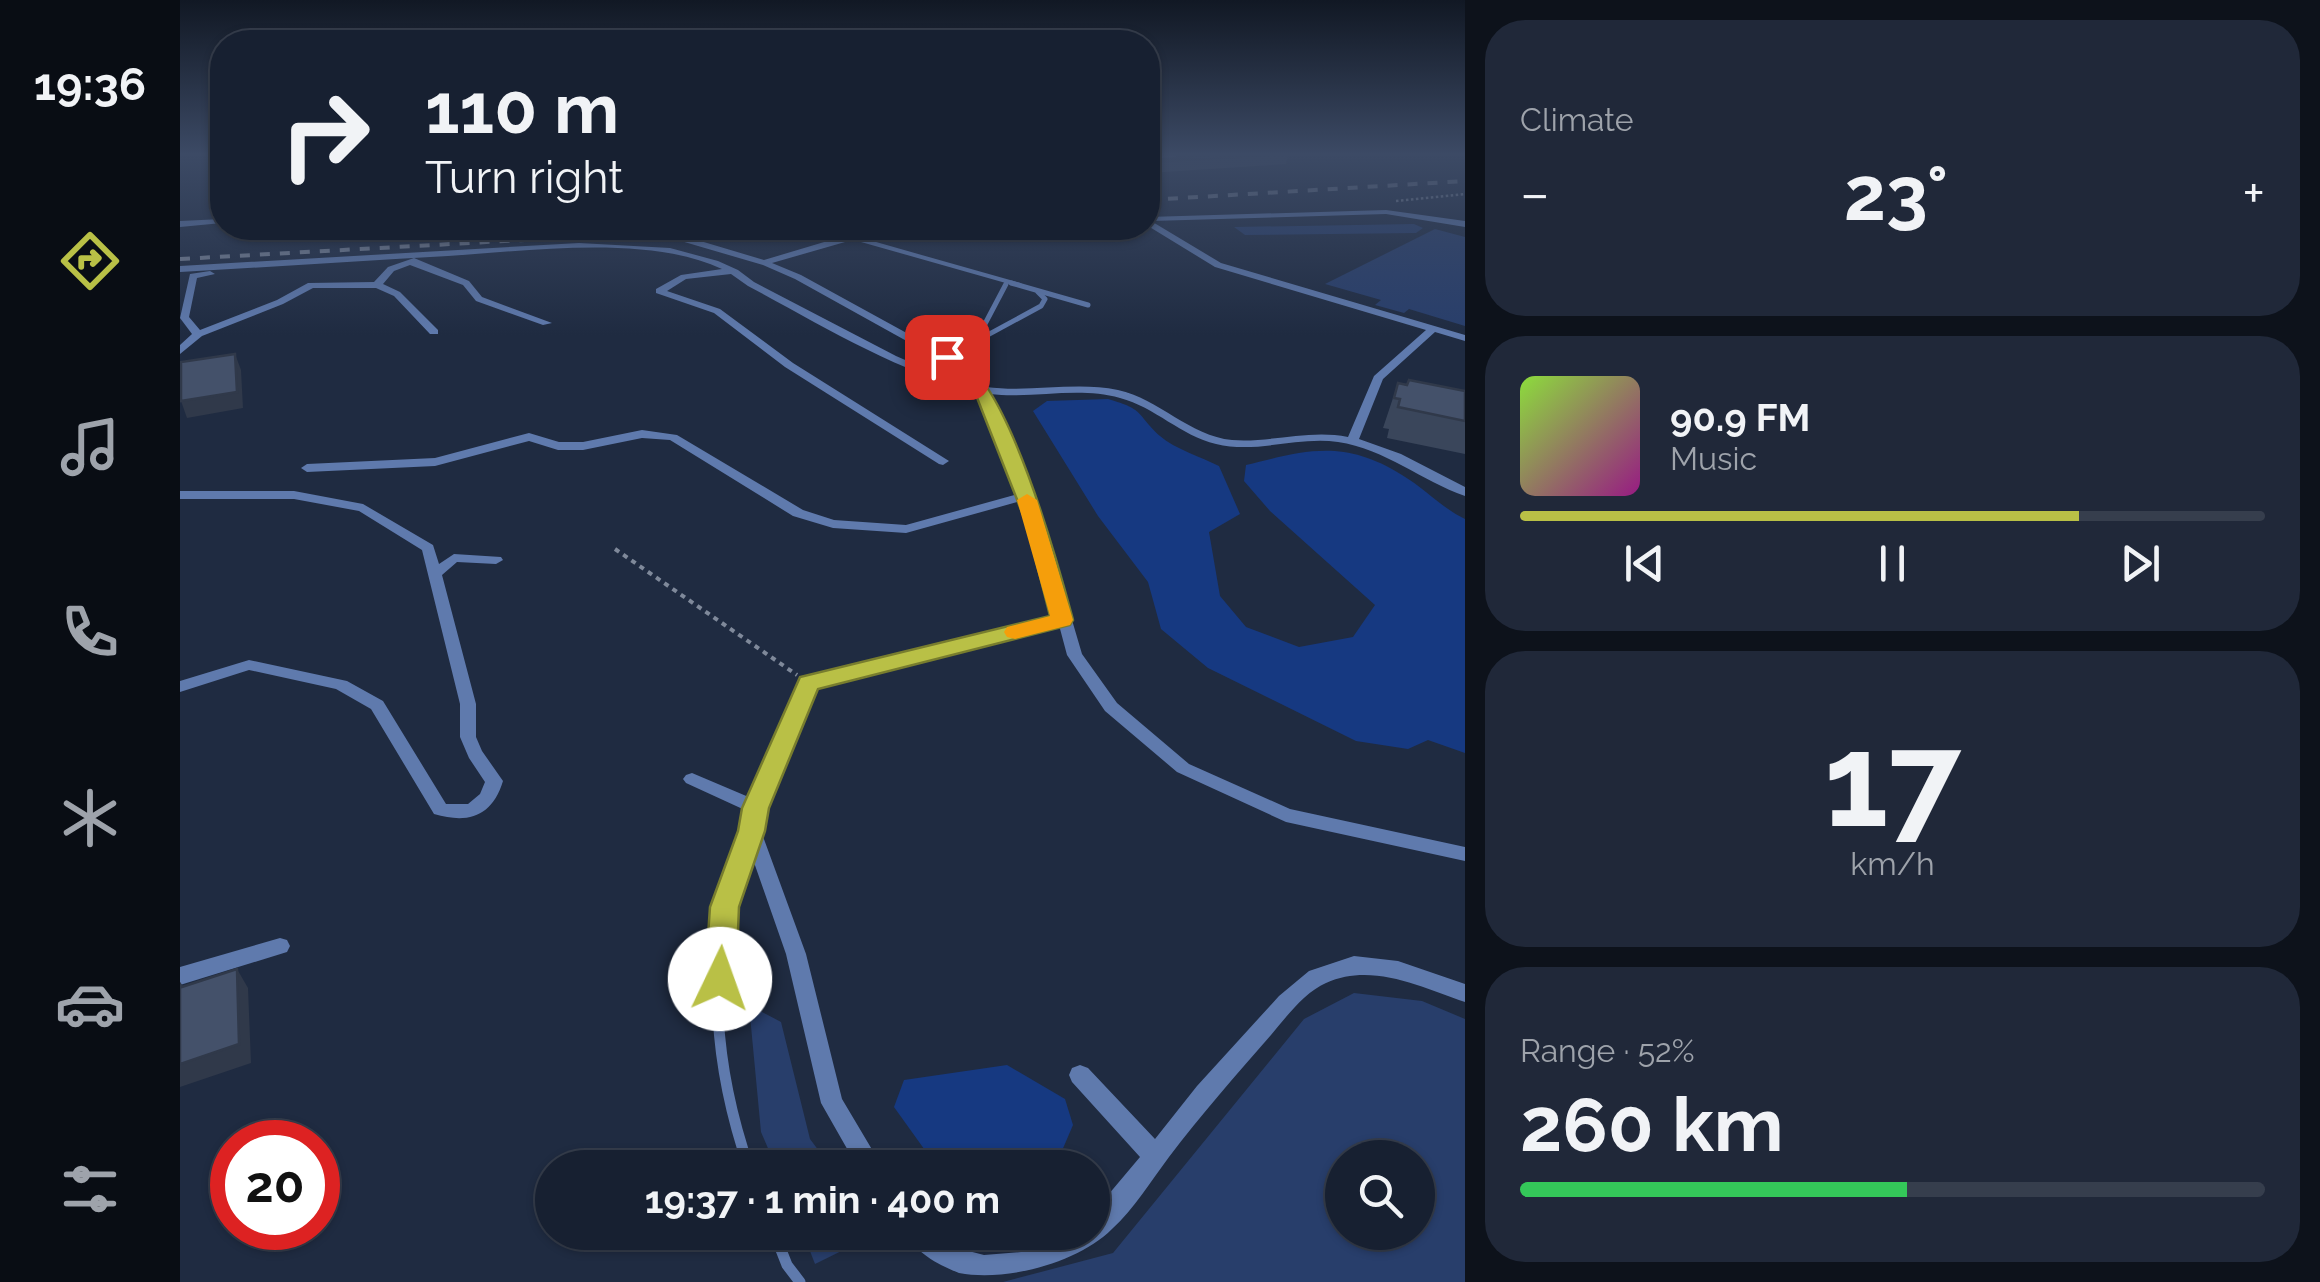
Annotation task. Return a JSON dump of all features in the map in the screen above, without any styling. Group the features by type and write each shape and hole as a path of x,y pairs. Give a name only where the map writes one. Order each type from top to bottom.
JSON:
{"street":[{"path":"1160,221 1311,215"},
{"path":"1405,215 1465,224"},
{"path":"180,224 210,222"},
{"path":"1160,229 1218,265 1465,338"},
{"path":"691,240 765,263 970,372 983,390 1037,525 1075,656 1111,707 1183,768 1286,815 1465,854"},
{"path":"840,240 765,263 684,278 659,290 716,311 789,364 943,460"},
{"path":"180,269 627,246 672,252 736,270 751,284 934,378 983,390 1089,389 1116,393 1140,399 1198,434 1245,445 1324,437 1352,440 1465,492"},
{"path":"376,285 391,269 424,255"},
{"path":"410,262 466,283 479,299 547,323"},
{"path":"198,334 184,317 193,276 240,266"},
{"path":"180,277 192,275"},
{"path":"180,351 198,334 280,302 311,285 376,285 396,294 434,332"},
{"path":"1352,440 1378,378 1433,328"},
{"path":"307,468 435,462 529,437 558,446 583,446 642,434 673,436 798,513 833,524 906,529 1025,496"},
{"path":"180,495 294,495 363,508 428,548 468,704 464,728 470,746 494,781 491,797 458,815 440,809 377,705 341,685 249,665 180,687"},
{"path":"436,573 454,558 496,560"},
{"path":"861,1150 832,1103 796,954 752,831 756,808 809,683 1062,620"},
{"path":"692,780 756,808"},
{"path":"180,976 280,946"},
{"path":"1110,1213 1154,1155 1286,1003 1316,976 1354,965 1383,968 1465,993"},
{"path":"1080,1076 1154,1155"},
{"path":"940,1250 950,1258 989,1267 1029,1263 1063,1250"}],"lane":[{"path":"860,240 1088,305"},
{"path":"976,341 1006,284"},
{"path":"947,357 1042,306 1046,298 1038,292"},
{"path":"743,1150 729,1101 718,1036 724,907 752,831"},
{"path":"781,1250 800,1282"}],"path":[{"path":"615,550 809,683"}],"shaded area":[{"path":"1414,224 1423,228 1416,233 1245,235 1234,227"},
{"path":"1435,229 1465,237 1465,326 1409,309 1404,313 1375,305 1381,300 1325,284"},
{"path":"1108,399 1135,409 1173,445 1219,466 1240,514 1209,532 1220,596 1246,627 1299,647 1353,637 1375,605 1270,511 1244,481 1246,465 1307,452 1362,456 1402,475 1465,519 1465,753 1428,740 1408,749 1356,741 1208,668 1161,629 1148,582 1098,516 1033,411 1047,401"},
{"path":"1354,993 1422,1001 1465,1019 1465,1282 1003,1282 1113,1253 1304,1019"},
{"path":"749,1005 781,1022 810,1139 818,1150 769,1150 761,1132"},
{"path":"1007,1065 1065,1099 1073,1125 1062,1150 925,1150 894,1107 904,1080"},
{"path":"810,1250 843,1250 815,1264"}],"building":[{"path":"235,354 237,392 181,401 181,362"},
{"path":"1409,380 1465,391 1465,421 1398,407 1400,399 1394,398 1398,383 1407,385"},
{"path":"237,969 239,1044 180,1064 180,984 182,987"}],"railway":[{"path":"180,259 523,240"}],"slow traffic":[{"path":"1015,632 1062,620 1027,500"}],"route":[{"path":"720,979 724,907 752,831 756,808 809,683 1062,620 1037,525 983,390 970,372 947,357"}]}
